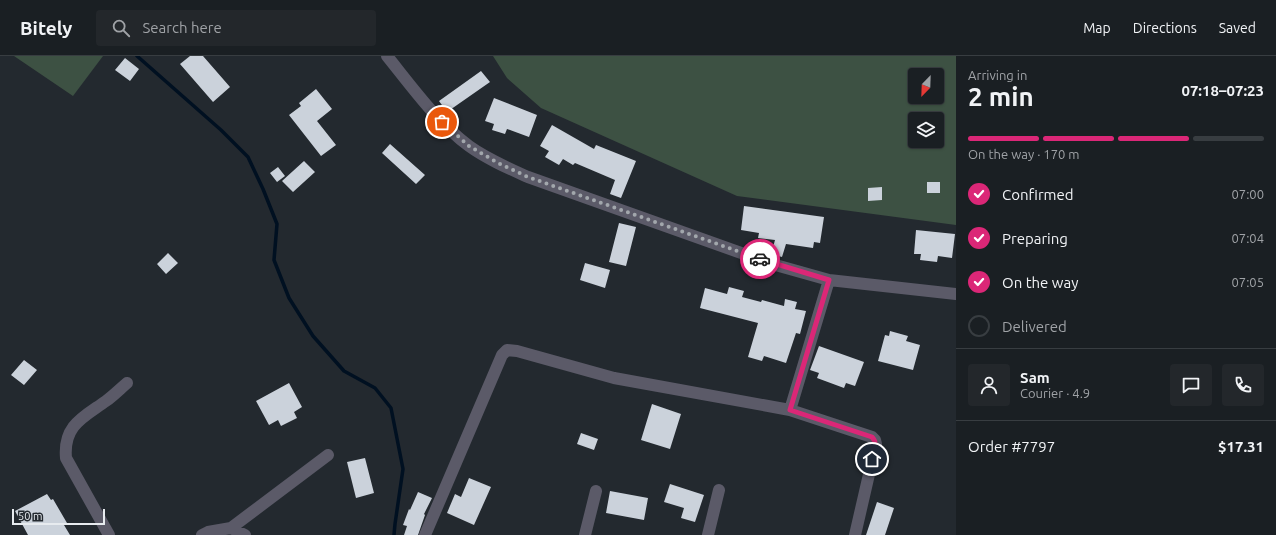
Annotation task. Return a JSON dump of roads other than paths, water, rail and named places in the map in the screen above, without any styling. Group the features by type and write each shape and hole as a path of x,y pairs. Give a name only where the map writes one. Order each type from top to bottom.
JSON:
{"street":[{"path":"387,56 442,122 469,146 498,163 528,177 772,264 829,280 956,294"},
{"path":"790,410 829,280"},
{"path":"425,535 502,354 508,350 517,351 614,378 790,410 872,437 876,444 855,535"},
{"path":"109,535 66,458 65,447 75,424 83,416 106,401 127,383"},
{"path":"202,535 208,532 231,528 328,455"},
{"path":"708,535 719,490"},
{"path":"585,535 596,491"},
{"path":"231,528 245,535"}],"waterway":[{"path":"137,56 221,130 248,157 277,224 274,260 289,298 313,336 344,371 375,388 391,408 403,469 394,535"}]}
